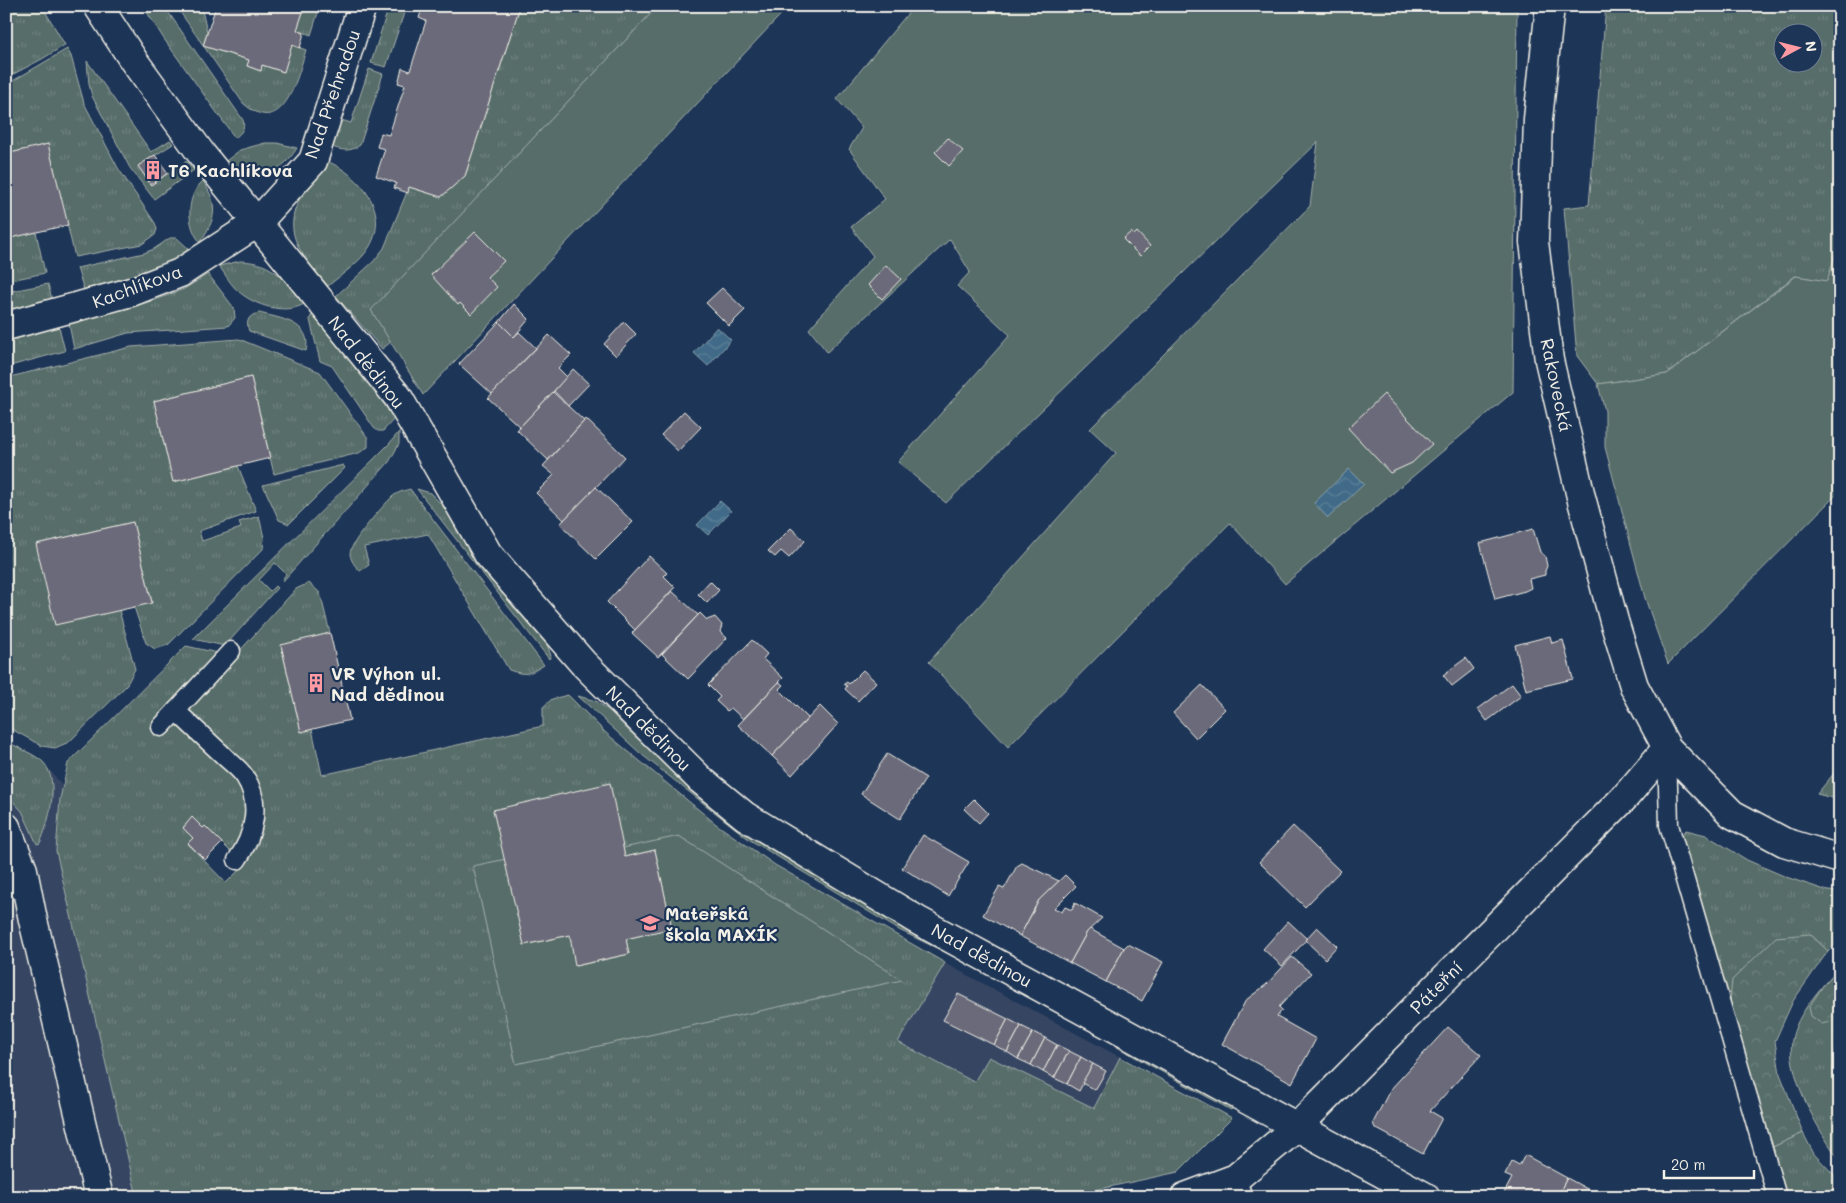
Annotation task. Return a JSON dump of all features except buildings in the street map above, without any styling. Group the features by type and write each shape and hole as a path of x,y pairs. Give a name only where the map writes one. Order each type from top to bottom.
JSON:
{"street":[{"name":"Nad dědinou","path":"98,6 134,61 186,133 256,223 398,397 488,554 583,663 701,780 745,816 917,920 1426,1197"},
{"name":"Nad Přehradou","path":"256,223 313,161 362,6"},
{"name":"Rakovecká","path":"1550,6 1538,119 1534,242 1549,360 1581,497 1614,621 1634,686 1667,748 1732,814 1784,842 1840,859"},
{"name":"Kachlíkova","path":"6,326 131,292 180,273 256,223"},
{"name":"Páteřní","path":"1185,1197 1240,1187 1625,796 1667,748"},
{"path":"6,828 19,882 33,920 98,1197"}],"lane":[{"path":"161,727 231,651"},
{"path":"176,711 244,776 252,790 254,824 248,842 237,860"},
{"path":"1667,748 1669,825 1777,1197"}],"shaded area":[{"path":"6,741 43,762 63,786 57,826 56,851 137,1197 6,1197"},
{"path":"945,963 1120,1057 1094,1109 989,1057 975,1082 897,1042"}],"green space":[{"path":"6,6 42,6 65,45 6,78"},
{"path":"143,6 164,6 243,120 244,126 235,138 164,39"},
{"path":"176,6 201,6 207,32 203,45"},
{"path":"305,6 320,6 311,35 297,30"},
{"path":"389,6 405,10 386,67 371,63"},
{"path":"520,6 658,6 372,310 391,342 382,349 336,296 374,261 384,248 409,187 441,197 465,176"},
{"path":"658,6 789,6 423,395 371,310"},
{"path":"914,6 1517,6 1513,392 1285,584 1230,523 1008,747 929,662 1116,453 1090,429 1310,206 1318,142 946,503 898,462 1010,335 957,286 970,272 950,239 827,352 809,329 873,256 851,227 885,199 849,149 862,128 837,99"},
{"path":"1606,6 1840,6 1840,254 1836,254 1827,281 1795,276 1667,374 1598,384 1577,356 1564,208 1589,205"},
{"path":"292,45 306,50 293,89 279,110 269,114 257,112 243,103 204,46 249,60 247,66 260,71 262,65 283,72"},
{"path":"67,49 71,56 84,103 118,168 155,223 157,229 155,235 142,244 75,257 48,144 6,154 6,85"},
{"path":"87,61 151,152 170,140 173,144 138,166 151,185 186,161 194,170 154,199 130,168 92,96"},
{"path":"369,69 383,74 360,145 349,150 341,150 329,146 338,119 351,123"},
{"path":"265,143 277,143 297,148 282,166 274,171 265,173 246,172 226,161 240,150"},
{"path":"324,160 348,173 359,183 373,206 376,219 375,232 366,252 356,263 328,286 304,256 294,234 293,223 295,210 301,196"},
{"path":"203,181 212,198 214,212 200,242 192,227 190,211 193,194"},
{"path":"36,232 45,273 6,281 6,239"},
{"path":"170,238 177,238 189,249 153,270 84,290 77,268 144,253 154,249"},
{"path":"1836,253 1840,254 1840,491 1668,664 1645,598 1605,447 1605,411 1598,384 1667,374 1796,276 1827,281"},
{"path":"240,261 262,265 278,274 304,304 288,309 279,309 261,305 245,296 233,286 219,266"},
{"path":"208,274 234,308 235,318 228,326 128,333 74,349 69,324 155,300 184,289"},
{"path":"48,284 52,300 6,313 6,292"},
{"path":"259,313 293,323 304,334 307,341 306,351 249,331 247,324 249,319"},
{"path":"314,315 374,389 394,419 383,431 378,431 374,428 332,366 320,361 310,320 311,316"},
{"path":"59,327 65,351 6,367 6,341"},
{"path":"239,339 320,372 368,438 368,447 359,453 274,474 251,377 154,401 173,482 238,466 256,511 199,531 202,541 241,528 239,522 259,516 264,538 263,549 168,645 155,649 146,643 134,607 152,602 133,522 36,544 119,610 135,669 126,686 69,742 55,748 42,746 6,726 6,378 131,347"},
{"path":"399,432 399,444 389,462 283,581 286,574 275,563 259,580 270,591 275,586 277,588 225,646 193,639 389,444"},
{"path":"343,465 345,468 289,524 279,520 263,485"},
{"path":"410,489 544,665 527,673 509,670 428,534 364,547 369,565 360,571 355,565 350,554 355,541 392,497"},
{"path":"417,489 430,493 443,506 481,564 546,641 551,656 549,659"},
{"path":"309,583 320,593 330,633 281,646 301,731 312,729 322,775 543,726 543,707 552,699 568,695 606,733 716,824 775,865 945,963 898,1042 974,1082 989,1057 1094,1108 1120,1057 1232,1118 1178,1172 1063,1197 137,1197 56,851 60,799 68,763 186,646 218,653 151,728 160,737 176,721 244,783 251,810 235,856 205,826 203,828 193,818 183,827 193,838 188,844 226,883 244,865 257,796 185,711 296,589"},
{"path":"578,696 596,701 611,712 711,806 751,837 949,952 949,954 899,930 750,840 641,754"},
{"path":"6,741 41,760 49,771 52,791 51,803 43,835 40,843 37,844 22,811 6,794"},
{"path":"1840,766 1840,800 1817,794"},
{"path":"1686,830 1706,835 1747,860 1786,877 1828,891 1840,892 1840,940 1828,951 1810,934 1729,1012 1686,852 1682,835"},
{"path":"679,836 902,980 516,1064 473,866 506,859 524,945 570,935 576,966 629,954 626,939 672,928 655,850 625,857 623,848"},
{"path":"1810,934 1828,951 1793,1001 1775,1041 1780,1074 1803,1133 1768,1149 1729,1012 1732,980 1776,937"},
{"path":"1840,966 1840,1034 1834,1053 1833,1070 1835,1089 1840,1105 1840,1160 1822,1134 1805,1100 1793,1065 1791,1049 1796,1025 1806,1007"},
{"path":"1840,968 1840,1019 1822,1024 1811,1016 1809,1007 1824,984"},
{"path":"1118,1043 1226,1100 1232,1108 1231,1110 1117,1047"},
{"path":"1803,1133 1814,1154 1840,1181 1840,1197 1781,1197 1768,1149"}],"water":[{"path":"717,327 731,340 708,366 694,353"},
{"path":"1349,469 1364,484 1328,518 1314,503"},
{"path":"720,501 731,511 708,535 697,525"}],"place":[{"name":"T6 Kachlíkova","path":"153,170"},
{"name":"VR Výhon ul. Nad dědinou","path":"316,683"},
{"name":"Mateřská škola MAXÍK","path":"650,923"}]}
